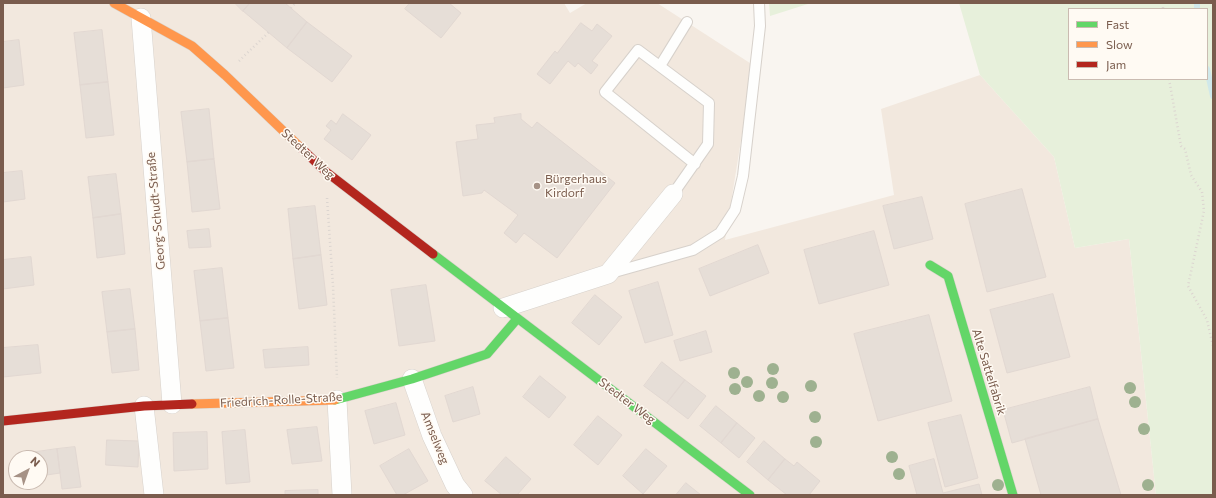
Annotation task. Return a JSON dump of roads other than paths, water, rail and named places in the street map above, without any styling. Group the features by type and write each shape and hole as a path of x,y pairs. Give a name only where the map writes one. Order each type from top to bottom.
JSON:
{"street":[{"name":"Stedter Weg","path":"114,3 192,46 225,75 325,171 510,314 750,495"},
{"name":"Georg-Schudt-Straße","path":"141,18 172,404"},
{"path":"510,314 608,274 673,194"},
{"name":"Alte Sattelfabrik","path":"930,265 948,276 1014,495"},
{"name":"Friedrich-Rolle-Straße","path":"3,421 172,404 338,400 412,379 487,354 510,314"},
{"name":"Amselweg","path":"412,379 432,436 455,485 463,495"},
{"path":"338,400 342,495"},
{"path":"144,406 154,495"}],"lane":[{"path":"608,274 693,250 720,233 735,210 742,176 749,121 760,26 759,3"},
{"path":"660,66 687,22"},
{"path":"673,194 695,164 708,144 709,103 638,50 605,92 695,164"}],"waterway":[{"path":"1197,3 1197,8"},
{"path":"1208,74 1213,96"}],"place":[{"name":"Bürgerhaus Kirdorf","path":"537,186"}]}
